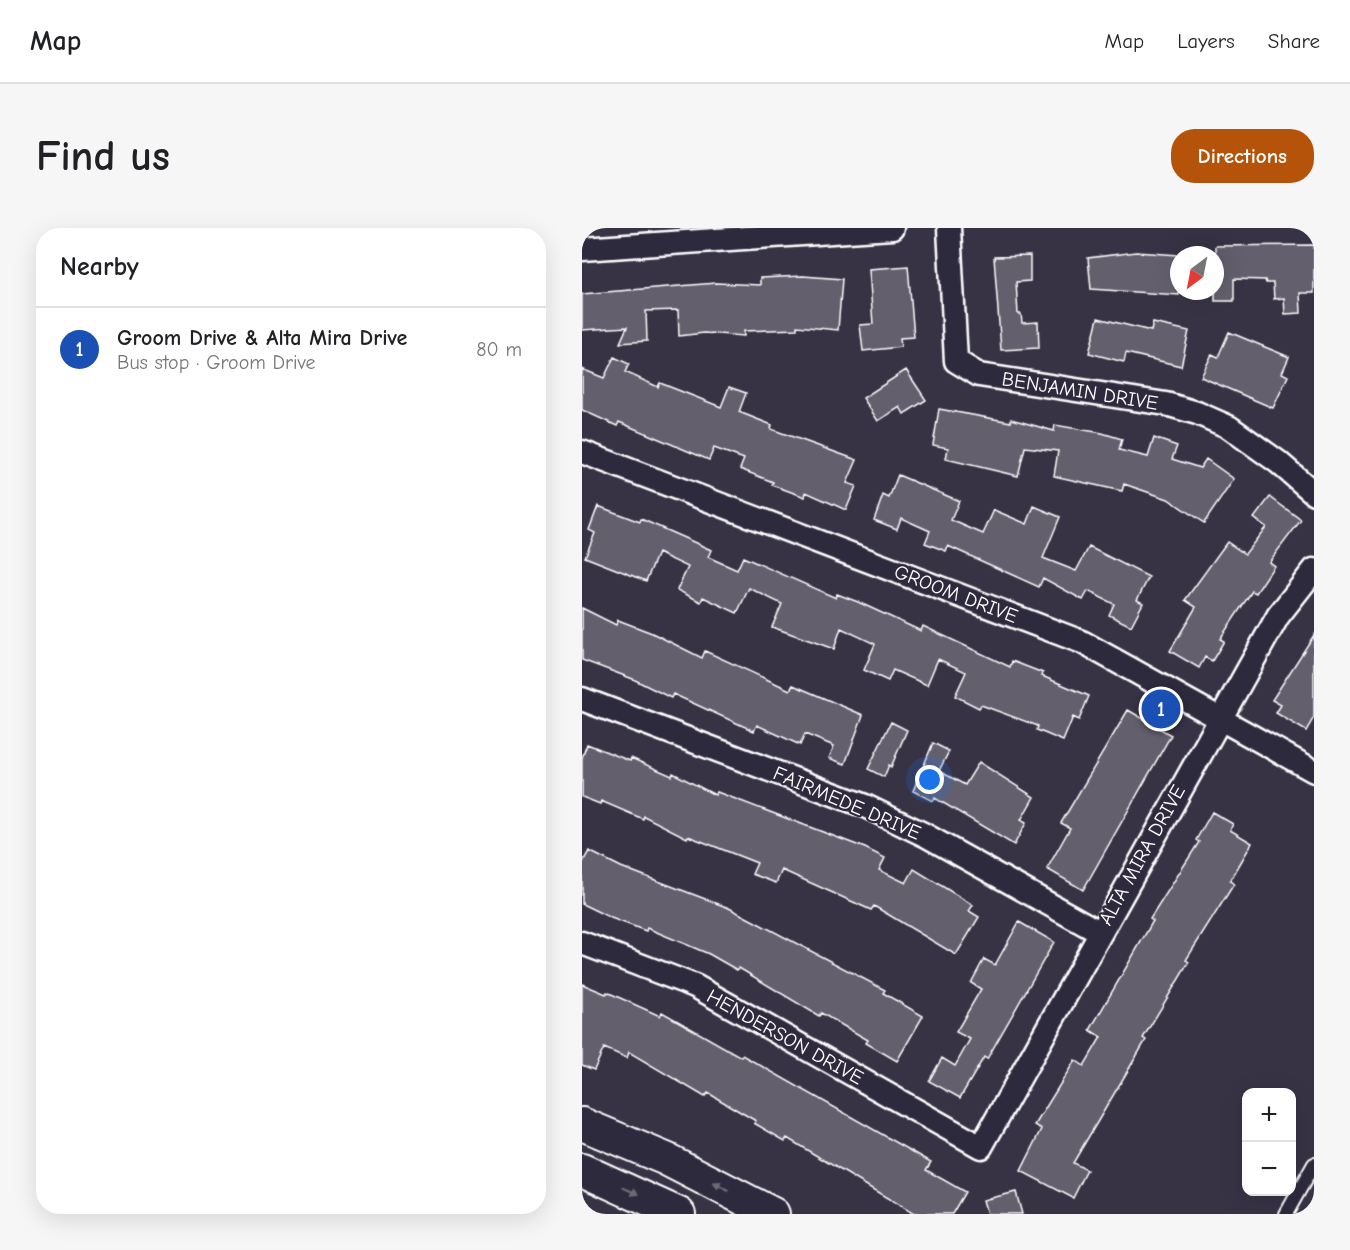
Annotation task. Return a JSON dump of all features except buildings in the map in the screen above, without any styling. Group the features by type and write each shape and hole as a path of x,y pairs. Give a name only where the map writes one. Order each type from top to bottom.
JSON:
{"main road":[{"path":"582,1124 666,1159 773,1214"},
{"path":"582,1170 674,1213"}],"street":[{"path":"582,249 892,228"},
{"name":"BENJAMIN DRIVE","path":"949,228 956,361 979,375 1166,404 1197,413 1229,426 1278,462 1314,493"},
{"name":"GROOM DRIVE","path":"582,452 1082,642 1314,771"},
{"name":"ALTA MIRA DRIVE","path":"981,1147 1099,932 1278,616 1314,570"},
{"name":"FAIRMEDE DRIVE","path":"582,699 865,806 925,835 1099,932"},
{"name":"HENDERSON DRIVE","path":"582,943 695,987 981,1147"}],"lane":[{"path":"1286,1214 1314,1164"}],"place":[{"name":"Groom Drive & Alta Mira Drive","path":"1161,709"}]}
